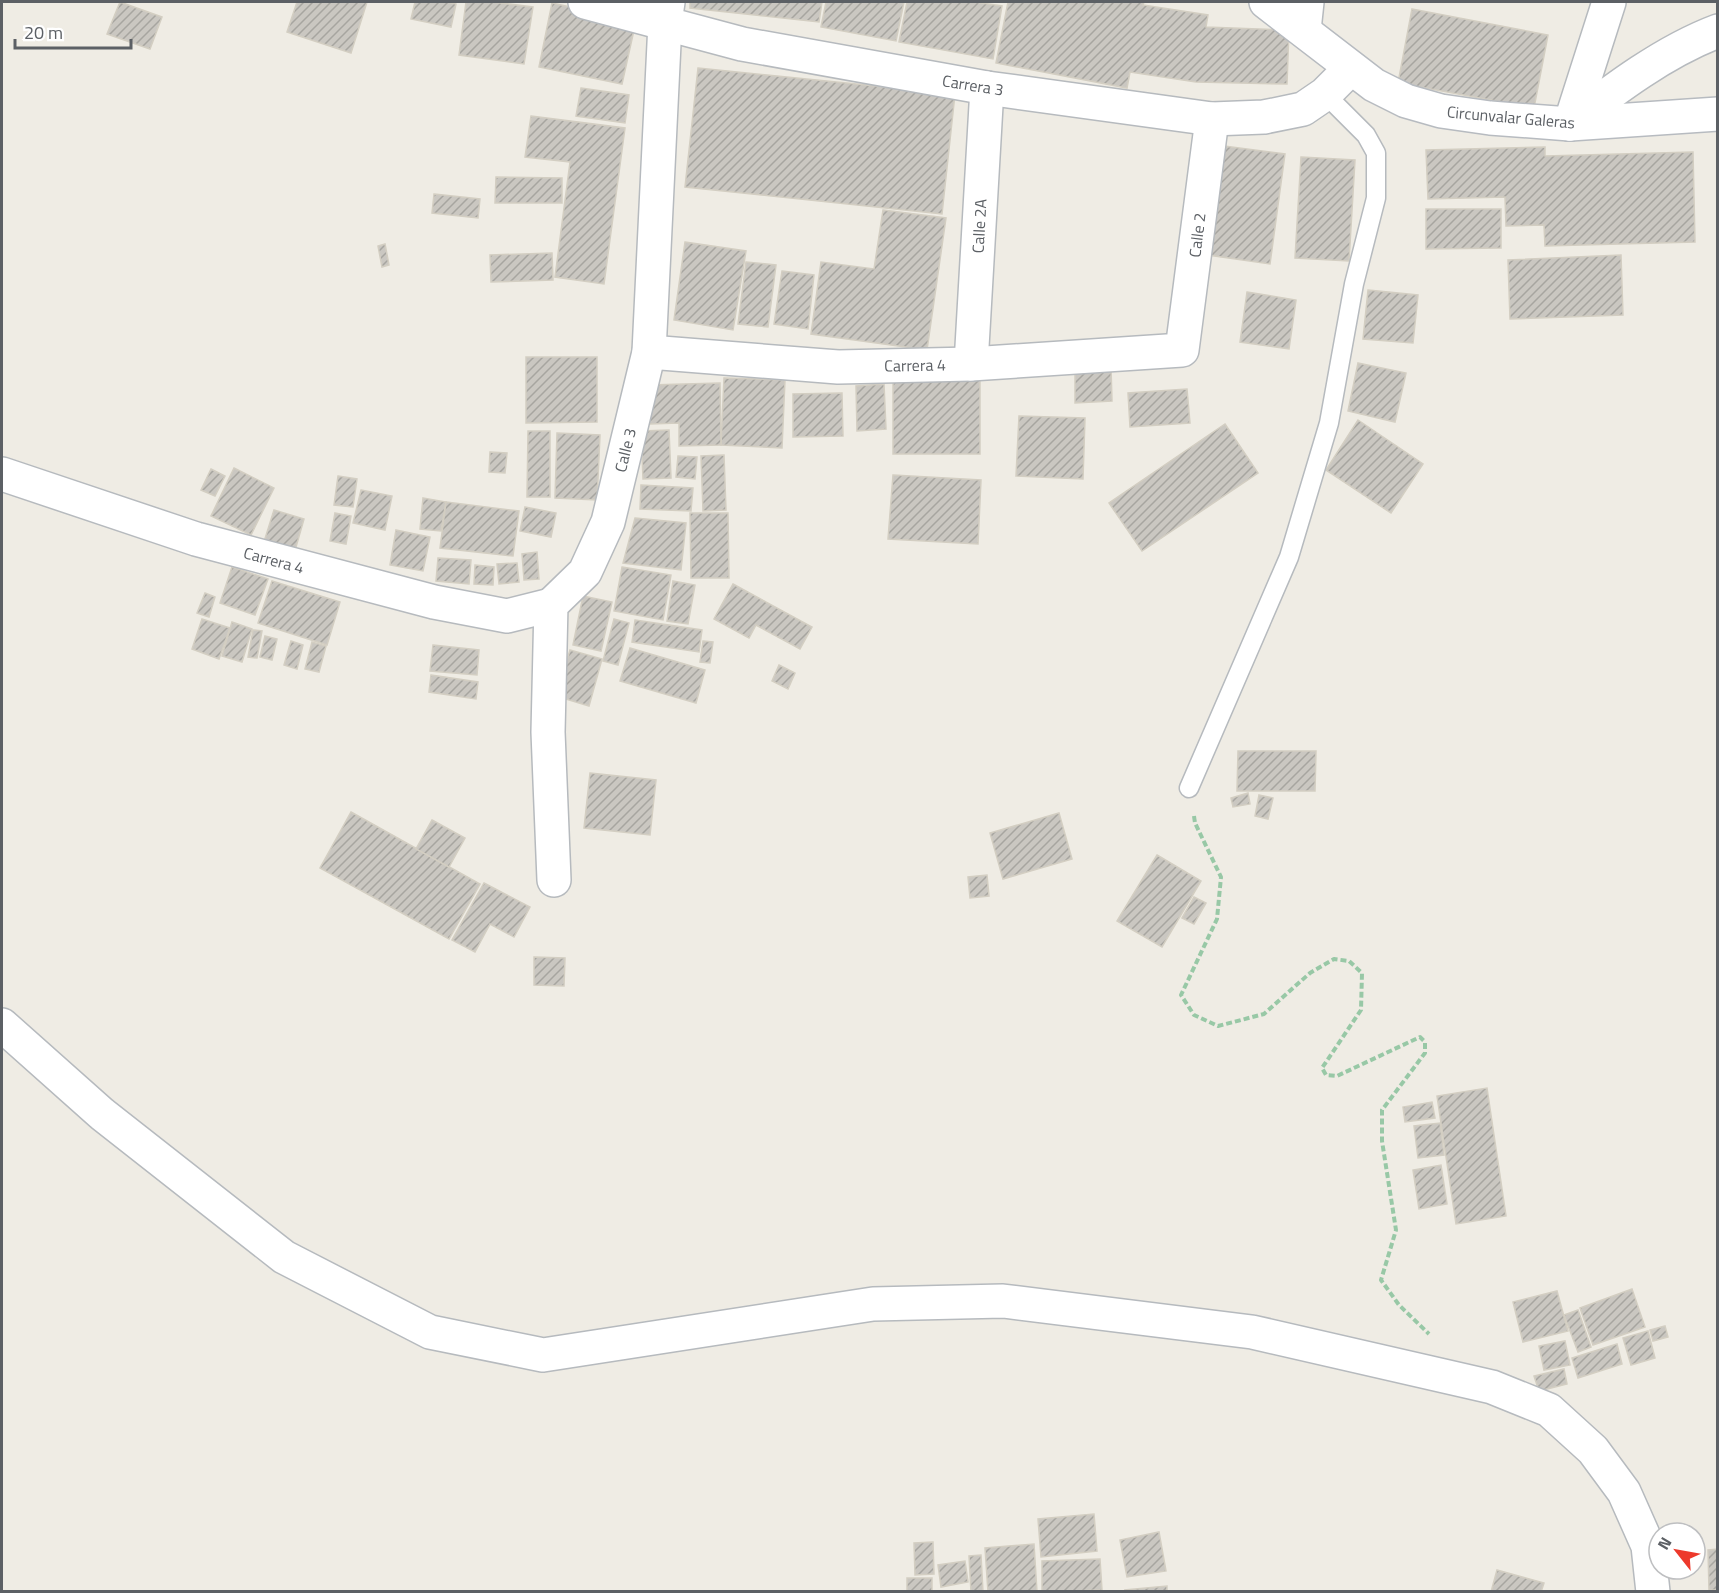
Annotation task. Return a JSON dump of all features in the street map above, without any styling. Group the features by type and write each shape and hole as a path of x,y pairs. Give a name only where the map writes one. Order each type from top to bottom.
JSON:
{"street":[{"name":"Carrera 3","path":"585,2 667,12 742,44 987,88 1212,119 1264,117 1303,109 1325,94 1350,68"},
{"name":"Circunvalar Galeras","path":"1266,2 1305,16 1350,68 1374,86 1406,100 1441,111 1490,118 1570,124 1718,114"},
{"path":"1570,124 1609,2"},
{"name":"Calle 3","path":"551,605 585,572 608,522 649,352 667,12"},
{"path":"1570,124 1606,95 1692,40 1718,31"},
{"name":"Calle 2A","path":"971,364 987,88"},
{"name":"Calle 2","path":"1182,350 1212,119"},
{"name":"Carrera 4","path":"649,352 838,367 971,364 1182,350"},
{"name":"Carrera 4","path":"2,474 196,539 434,603 507,616 551,605"},
{"path":"551,605 548,732 554,880"},
{"path":"2,1025 102,1114 284,1257 430,1332 543,1355 873,1304 1003,1301 1252,1332 1492,1387 1549,1410 1593,1450 1624,1492 1648,1546 1653,1592"}],"lane":[{"path":"1189,788 1237,681 1288,557 1329,423 1354,284 1376,198 1376,153 1366,135 1325,94"}],"path":[{"path":"1189,788 1195,823 1221,877 1217,919 1181,994 1194,1015 1218,1026 1264,1014 1310,973 1334,959 1349,961 1362,973 1361,1010 1322,1068 1326,1075 1336,1076 1420,1037 1425,1042 1425,1053 1382,1110 1382,1141 1396,1230 1381,1280 1399,1305 1436,1340 1444,1376"}],"building":[{"path":"120,2 162,17 150,49 107,34"},
{"path":"297,2 367,2 351,53 287,32"},
{"path":"415,2 456,4 451,27 411,19"},
{"path":"466,2 493,2 533,7 524,64 459,55"},
{"path":"690,2 822,2 819,22 690,8"},
{"path":"826,2 904,2 896,41 821,27"},
{"path":"907,2 975,2 1002,6 993,59 899,42"},
{"path":"1008,2 1144,2 1143,5 1208,15 1206,27 1289,30 1287,84 1196,82 1130,72 1127,88 996,63"},
{"path":"552,3 636,21 622,84 539,67"},
{"path":"1412,9 1548,35 1534,108 1398,83"},
{"path":"698,68 955,94 942,214 685,187"},
{"path":"581,88 629,95 625,123 576,116"},
{"path":"531,116 625,128 604,284 555,277 570,162 525,157"},
{"path":"1224,146 1285,154 1270,264 1208,255"},
{"path":"1545,147 1545,156 1693,152 1695,242 1545,246 1544,225 1506,226 1505,197 1428,199 1426,150"},
{"path":"1301,157 1355,160 1349,261 1295,258"},
{"path":"496,177 562,178 562,203 495,203"},
{"path":"434,194 480,199 478,218 432,213"},
{"path":"1426,209 1501,209 1501,248 1426,249"},
{"path":"883,210 946,218 927,350 811,334 821,262 874,269"},
{"path":"685,242 746,251 733,330 674,320"},
{"path":"385,244 389,265 382,267 378,246"},
{"path":"552,253 553,280 491,282 490,255"},
{"path":"1621,255 1623,315 1510,319 1508,260"},
{"path":"746,262 776,265 768,327 738,324"},
{"path":"782,271 814,275 808,329 774,324"},
{"path":"1368,290 1418,295 1413,343 1363,339"},
{"path":"1247,292 1296,300 1289,349 1240,342"},
{"path":"526,357 597,357 597,422 526,423"},
{"path":"1358,363 1406,373 1395,422 1348,411"},
{"path":"1111,367 1112,401 1075,403 1075,368"},
{"path":"980,368 980,454 893,454 893,369"},
{"path":"724,378 785,380 782,448 721,445"},
{"path":"720,383 721,445 679,446 679,423 650,424 649,385"},
{"path":"884,384 886,429 857,431 856,386"},
{"path":"1187,389 1190,423 1130,427 1128,393"},
{"path":"842,393 843,436 793,437 793,394"},
{"path":"1019,416 1085,418 1083,479 1016,476"},
{"path":"1358,420 1423,464 1391,513 1326,470"},
{"path":"1225,424 1258,473 1142,551 1109,503"},
{"path":"669,430 671,478 643,479 641,431"},
{"path":"528,431 550,431 550,497 527,497"},
{"path":"557,433 600,435 597,500 555,498"},
{"path":"490,452 507,453 505,473 489,472"},
{"path":"724,455 726,510 703,511 701,456"},
{"path":"678,456 697,457 695,479 676,477"},
{"path":"234,468 274,488 251,535 211,516"},
{"path":"211,469 225,476 215,496 201,490"},
{"path":"893,475 981,480 978,544 888,539"},
{"path":"338,476 357,479 353,507 334,505"},
{"path":"641,485 693,488 691,511 640,509"},
{"path":"361,490 392,496 385,530 353,523"},
{"path":"423,498 446,502 441,531 420,529"},
{"path":"446,502 519,511 513,556 440,548"},
{"path":"525,507 556,513 551,537 520,531"},
{"path":"274,510 304,519 294,554 263,545"},
{"path":"335,513 351,516 346,544 330,541"},
{"path":"690,513 728,513 729,578 691,578"},
{"path":"635,518 686,523 681,570 623,563"},
{"path":"396,530 430,537 423,571 390,565"},
{"path":"537,552 539,579 524,580 522,554"},
{"path":"438,558 471,560 469,584 436,581"},
{"path":"517,563 519,582 499,584 497,564"},
{"path":"475,565 494,567 493,585 474,584"},
{"path":"232,567 268,579 255,615 220,603"},
{"path":"622,567 671,575 663,620 614,611"},
{"path":"272,581 340,602 327,645 258,623"},
{"path":"673,581 695,585 688,624 667,621"},
{"path":"733,584 812,627 800,649 756,625 749,638 714,619"},
{"path":"205,593 215,597 209,617 197,613"},
{"path":"583,596 612,602 601,651 573,645"},
{"path":"202,619 230,628 219,659 192,649"},
{"path":"614,619 629,623 618,665 603,661"},
{"path":"635,620 702,630 699,652 632,642"},
{"path":"232,622 252,629 242,662 222,656"},
{"path":"253,630 262,631 257,658 248,657"},
{"path":"265,636 277,639 272,660 260,657"},
{"path":"291,641 303,645 297,669 284,665"},
{"path":"703,641 713,642 710,663 700,662"},
{"path":"312,642 326,646 319,672 305,669"},
{"path":"433,645 479,650 477,675 430,671"},
{"path":"630,648 705,670 696,703 620,681"},
{"path":"570,650 602,659 589,706 556,696"},
{"path":"779,665 795,673 788,689 772,681"},
{"path":"431,675 478,682 476,699 429,692"},
{"path":"1238,751 1316,751 1315,791 1237,791"},
{"path":"590,773 656,780 650,835 584,828"},
{"path":"1248,793 1250,804 1233,807 1231,798"},
{"path":"1259,795 1273,798 1268,819 1255,816"},
{"path":"351,812 480,884 449,939 320,868"},
{"path":"1059,813 1072,859 1003,879 990,833"},
{"path":"432,820 465,838 449,867 416,849"},
{"path":"1157,855 1201,881 1162,947 1117,921"},
{"path":"987,875 989,896 970,898 968,877"},
{"path":"484,883 530,907 514,937 490,924 475,952 452,940"},
{"path":"1194,897 1206,903 1194,924 1182,918"},
{"path":"534,957 565,958 564,986 534,985"},
{"path":"1487,1088 1506,1216 1456,1224 1437,1096"},
{"path":"1432,1102 1435,1118 1405,1122 1403,1107"},
{"path":"1440,1123 1444,1155 1418,1158 1414,1126"},
{"path":"1441,1165 1447,1204 1419,1209 1413,1170"},
{"path":"1632,1289 1645,1327 1593,1345 1580,1308"},
{"path":"1557,1291 1568,1331 1523,1342 1513,1302"},
{"path":"1578,1310 1591,1347 1578,1352 1564,1315"},
{"path":"1665,1326 1668,1337 1653,1341 1650,1330"},
{"path":"1648,1331 1655,1358 1631,1365 1623,1338"},
{"path":"1565,1341 1570,1365 1544,1370 1539,1346"},
{"path":"1617,1344 1622,1364 1578,1378 1572,1358"},
{"path":"1564,1369 1567,1384 1539,1391 1534,1376"},
{"path":"1094,1514 1097,1551 1041,1557 1038,1519"},
{"path":"1159,1532 1166,1571 1127,1577 1120,1540"},
{"path":"933,1542 934,1574 915,1575 914,1543"},
{"path":"1034,1544 1037,1592 988,1592 985,1548"},
{"path":"1718,1549 1718,1590 1709,1590 1708,1550"},
{"path":"981,1555 983,1592 971,1592 969,1556"},
{"path":"1100,1559 1102,1590 1042,1592 1042,1561"},
{"path":"965,1561 968,1582 941,1587 938,1565"},
{"path":"1497,1570 1544,1583 1541,1592 1491,1592"},
{"path":"907,1578 932,1578 932,1592 907,1592"},
{"path":"1167,1586 1167,1592 1126,1592 1125,1590"}]}
